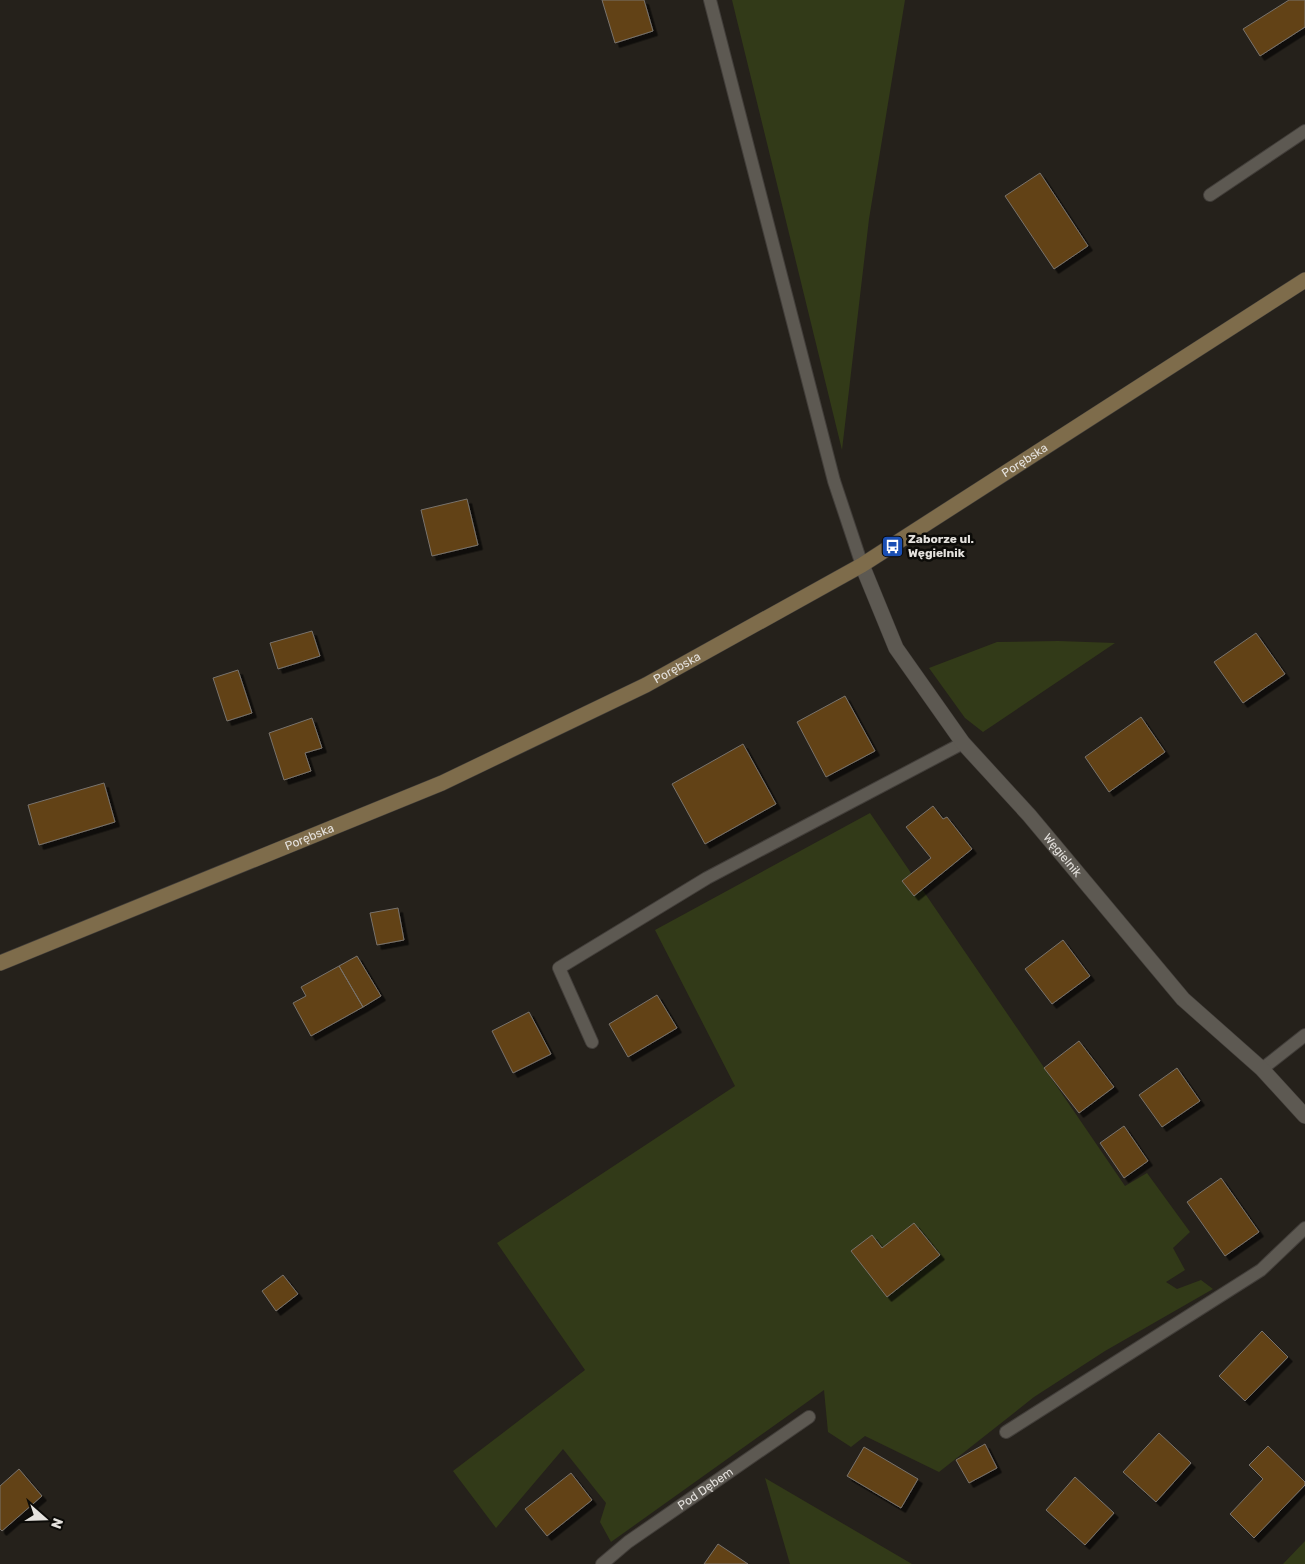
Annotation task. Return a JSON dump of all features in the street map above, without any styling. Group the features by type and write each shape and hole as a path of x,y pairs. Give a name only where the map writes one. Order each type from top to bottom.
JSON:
{"street":[{"name":"Porębska","path":"0,963 442,783 646,684 862,565 1305,280"},
{"name":"Węgielnik","path":"862,565 896,648 963,743 1029,815 1183,999 1262,1069 1305,1116"}],"lane":[{"path":"710,0 834,481 862,565"},
{"path":"1210,195 1305,131"},
{"path":"592,1042 559,968 707,878 963,743"},
{"path":"1262,1069 1305,1034"},
{"path":"1006,1432 1261,1270 1305,1228"},
{"name":"Pod Dębem","path":"602,1564 628,1542 809,1417"}],"green space":[{"path":"732,0 905,0 869,219 842,450"},
{"path":"1058,641 1115,643 983,732 965,718 929,668 997,642"},
{"path":"870,813 1125,1186 1147,1173 1190,1232 1173,1248 1185,1270 1166,1282 1177,1289 1201,1280 1213,1289 1105,1351 1034,1397 939,1472 865,1436 851,1447 828,1432 824,1390 611,1542 600,1522 606,1503 563,1449 496,1528 453,1471 585,1370 497,1243 735,1086 655,930"},
{"path":"765,1478 912,1564 790,1564"},
{"path":"1305,1541 1305,1564 1283,1564"}],"building":[{"path":"602,0 644,0 653,31 615,43"},
{"path":"1289,0 1305,0 1305,27 1260,56 1243,29"},
{"path":"1040,173 1088,246 1054,269 1005,196"},
{"path":"467,499 478,545 432,556 421,510"},
{"path":"312,631 320,656 278,669 270,643"},
{"path":"1256,633 1285,674 1243,703 1214,662"},
{"path":"238,670 252,713 227,721 213,678"},
{"path":"845,696 875,751 826,777 797,722"},
{"path":"1141,717 1165,752 1109,792 1085,757"},
{"path":"312,718 322,748 305,753 311,771 284,780 269,733"},
{"path":"743,744 776,804 705,844 672,784"},
{"path":"104,783 115,822 39,845 28,805"},
{"path":"933,806 943,819 947,817 972,849 914,896 902,881 931,858 906,827"},
{"path":"398,908 404,940 377,945 370,913"},
{"path":"1063,940 1090,976 1052,1004 1025,969"},
{"path":"357,956 381,996 363,1007 339,966"},
{"path":"339,966 363,1007 311,1036 293,1003 306,996 301,987"},
{"path":"657,995 677,1028 628,1057 609,1024"},
{"path":"529,1012 551,1054 513,1073 492,1031"},
{"path":"1079,1041 1114,1087 1079,1113 1044,1068"},
{"path":"1177,1068 1200,1101 1162,1127 1139,1095"},
{"path":"1124,1126 1148,1161 1124,1178 1100,1143"},
{"path":"1221,1178 1259,1232 1225,1256 1187,1202"},
{"path":"914,1223 940,1255 887,1297 851,1251 872,1235 882,1248"},
{"path":"283,1275 298,1294 276,1311 262,1291"},
{"path":"1262,1331 1288,1357 1245,1401 1219,1376"},
{"path":"1159,1433 1191,1463 1156,1502 1123,1472"},
{"path":"985,1444 997,1468 969,1483 956,1460"},
{"path":"1268,1446 1305,1482 1305,1485 1254,1538 1230,1514 1263,1479 1249,1465"},
{"path":"864,1447 918,1479 901,1508 847,1476"},
{"path":"19,1469 42,1496 2,1531 0,1529 0,1486"},
{"path":"571,1473 592,1500 547,1536 525,1509"},
{"path":"1075,1477 1114,1513 1085,1545 1046,1510"},
{"path":"718,1544 748,1564 704,1564"}],"place":[{"name":"Zaborze ul. Węgielnik","path":"892,546"}]}
